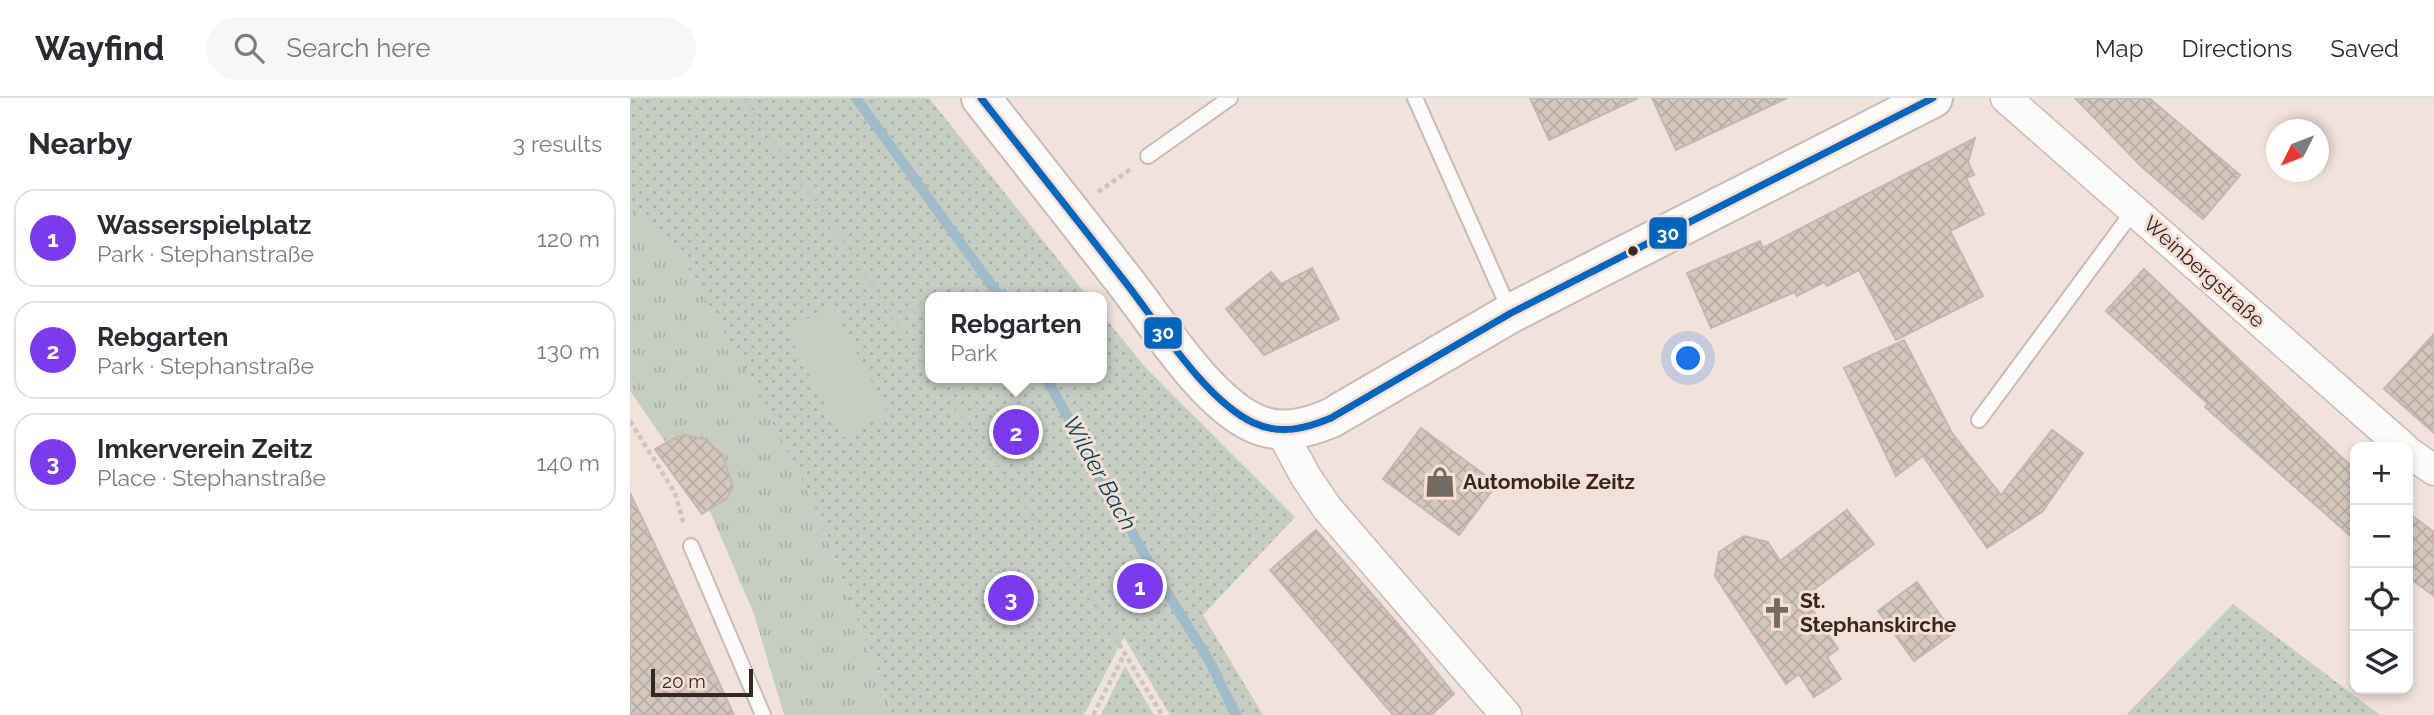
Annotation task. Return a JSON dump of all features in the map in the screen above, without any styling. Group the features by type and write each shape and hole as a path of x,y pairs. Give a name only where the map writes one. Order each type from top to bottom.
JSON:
{"street":[{"path":"981,98 1172,344 1216,395 1235,412 1255,424 1281,431 1309,427 1331,418 1511,313 1933,98"},
{"name":"Weinbergstraße","path":"2006,98 2397,442"},
{"path":"1281,431 1306,477 1327,508 1506,715"},
{"path":"2413,455 2434,470"}],"lane":[{"path":"1148,156 1230,98"},
{"path":"1415,98 1511,313"},
{"path":"1979,420 2134,210"},
{"path":"691,546 763,715"}],"path":[{"path":"744,98 925,363"},
{"path":"1094,195 1148,156"},
{"path":"939,292 952,283"},
{"path":"896,322 925,302"},
{"path":"940,383 1092,599 1163,715"},
{"path":"630,421 675,494 691,546"},
{"path":"1154,561 1217,510 1215,492"},
{"path":"1093,715 1125,653"}],"green space":[{"path":"630,98 929,98 1084,292 925,292 925,383 1107,383 1107,320 1144,366 1295,517 1203,615 1263,715 1170,715 1124,637 1084,715 893,715 813,502 749,376 686,265 630,206"},
{"path":"630,206 686,265 749,375 813,502 893,715 784,715 754,614 709,509 733,487 724,458 717,447 704,439 689,437 666,443 630,391"},
{"path":"832,306 888,414 842,438 786,330"},
{"path":"2233,604 2380,715 2126,715"},
{"path":"1125,666 1154,715 1101,715"}],"building":[{"path":"1530,98 1638,98 1549,140"},
{"path":"1652,98 1787,98 1676,150"},
{"path":"2075,98 2149,98 2240,175 2203,219 2143,168"},
{"path":"1975,138 1968,162 1974,175 1966,178 1984,214 1950,231 1983,296 1896,340 1859,270 1827,286 1824,282 1797,296 1795,292 1711,328 1687,273 1760,241 1763,248"},
{"path":"1312,268 1339,319 1264,355 1226,309 1271,272 1281,284"},
{"path":"2144,269 2350,465 2350,536 2205,407 2208,404 2106,311"},
{"path":"2434,334 2434,433 2384,389"},
{"path":"1904,340 1952,433 2001,495 2052,430 2083,453 2042,512 1987,548 1923,456 1896,476 1844,368"},
{"name":"Automobile Zeitz","path":"1421,428 1497,484 1459,535 1383,479"},
{"path":"686,435 707,440 722,454 733,487 727,498 702,514 655,449"},
{"path":"630,493 674,585 734,715 630,715"},
{"name":"St. Stephanskirche","path":"1847,510 1874,544 1804,597 1838,649 1827,657 1841,679 1814,697 1799,674 1786,684 1715,576 1719,552 1744,536 1768,542 1780,561"},
{"path":"2413,517 2434,532 2434,596 2413,581"},
{"path":"1316,530 1403,630 1454,694 1431,715 1393,715 1270,570"},
{"path":"1917,582 1953,633 1914,661 1878,611"}],"waterway":[{"name":"Wilder Bach","path":"856,98 996,292"},
{"name":"Wilder Bach","path":"1049,383 1155,573 1210,662 1236,715"}],"transit line":[{"name":"30","path":"981,98 1201,380 1218,398 1254,423 1283,430 1302,428 1331,418 1511,313 1933,98"}],"place":[{"name":"Rebgarten","path":"1016,432"},
{"name":"Automobile Zeitz","path":"1440,482"},
{"name":"Wasserspielplatz","path":"1140,586"},
{"name":"Imkerverein Zeitz","path":"1011,598"},
{"name":"St. Stephanskirche","path":"1777,613"}]}
